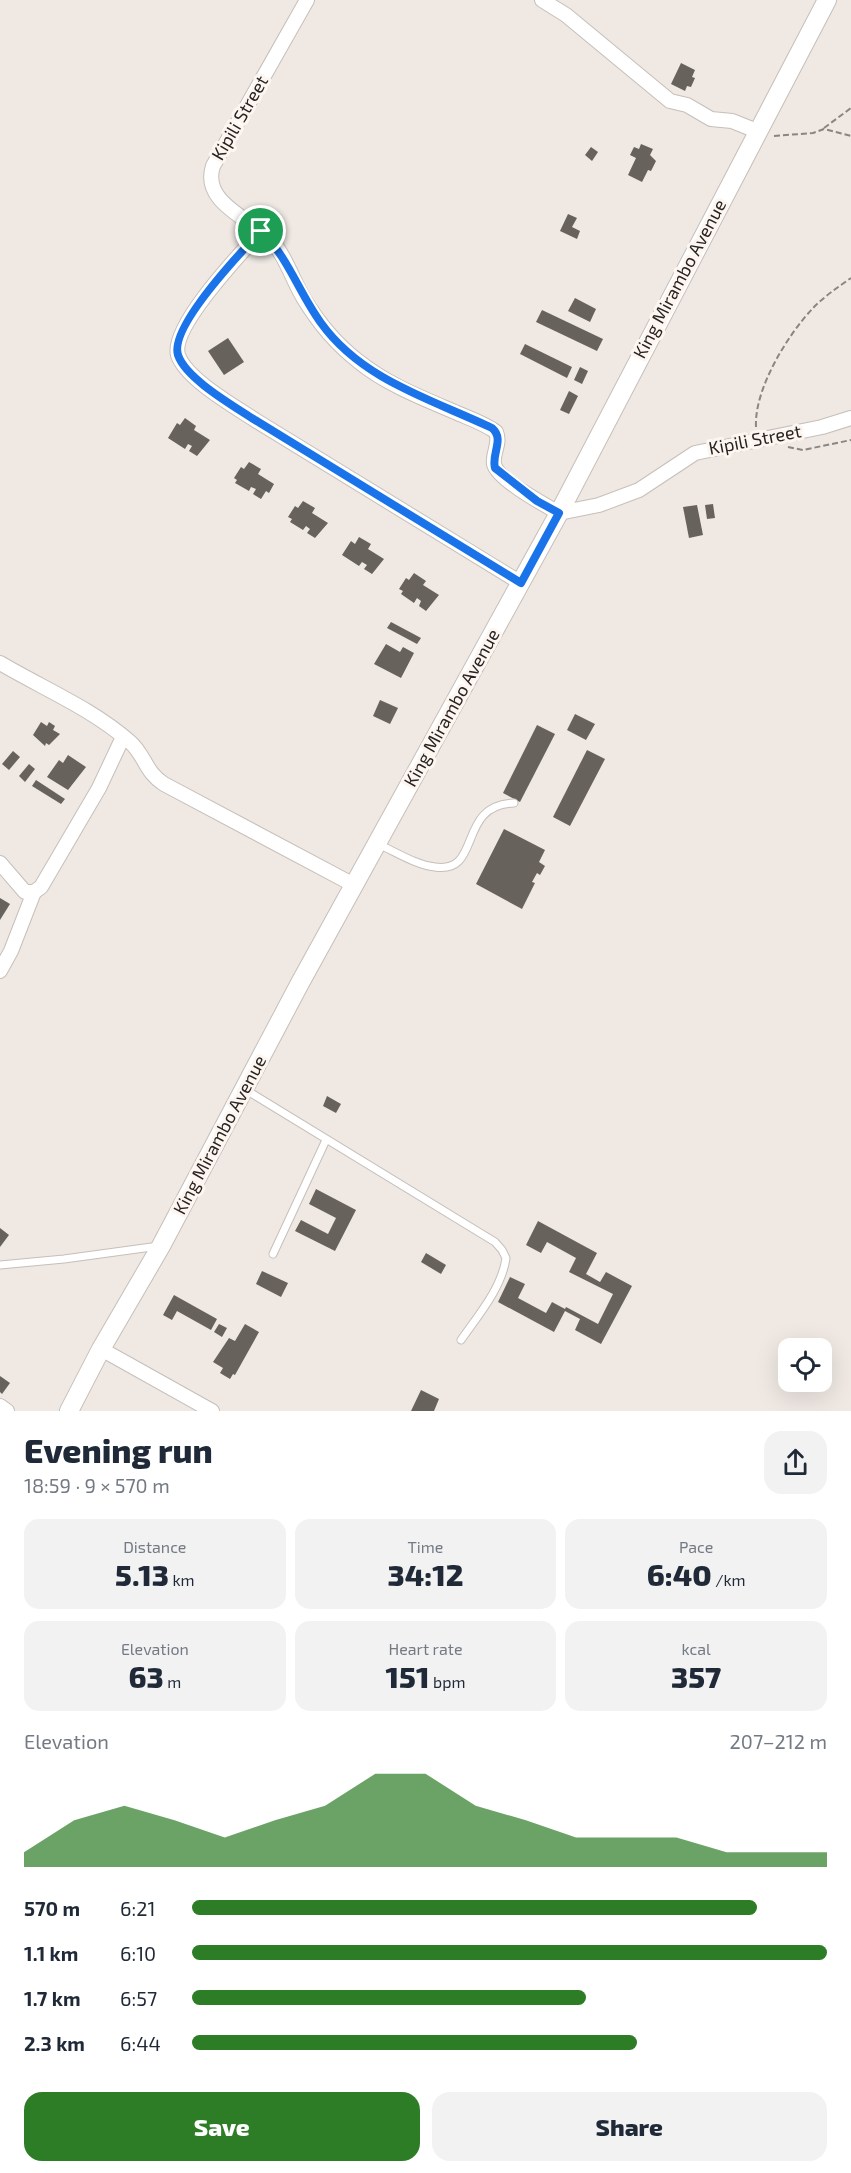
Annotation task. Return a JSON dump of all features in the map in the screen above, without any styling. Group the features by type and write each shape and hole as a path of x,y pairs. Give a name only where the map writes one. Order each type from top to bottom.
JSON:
{"main road":[{"name":"King Mirambo Avenue","path":"69,1411 559,513 827,0"}],"street":[{"name":"Kipili Street","path":"307,0 213,166 209,177 210,186 221,201 261,231 277,248 304,298 322,325 341,346 359,362 410,393 492,428 498,440 495,468 537,501 559,513 599,505 639,490 695,453 829,426 851,418"},
{"path":"542,0 580,26 670,101 687,105 711,119 732,121 755,134"},
{"path":"261,231 216,281 185,326 178,342 178,354 183,363 220,396 255,420 521,583"},
{"path":"0,663 78,705 123,737 133,746 148,771 157,780 354,885"},
{"path":"0,971 11,951 34,892 41,887 99,788 123,737"},
{"path":"0,863 25,892 34,892"},
{"path":"101,1349 212,1411"},
{"path":"0,1406 7,1411"}],"lane":[{"path":"377,843 434,867 446,867 458,863 465,856 475,825 481,816 499,804 514,803"},
{"path":"245,1088 495,1242 502,1250 506,1258 499,1279 485,1306 461,1340"},
{"path":"273,1254 326,1140"},
{"path":"0,1265 161,1246"}],"path":[{"path":"755,134 813,134 851,108"},
{"path":"821,130 851,136"},
{"path":"757,440 756,417 759,400 782,351 815,306 851,278"}],"building":[{"path":"681,63 695,70 692,77 695,78 691,87 687,86 685,91 671,84"},
{"path":"641,144 653,149 650,155 656,161 642,182 628,175 636,158 630,155 634,147 639,149"},
{"path":"591,147 598,152 592,161 585,155"},
{"path":"568,214 577,218 572,227 580,231 577,239 560,231"},
{"path":"575,298 596,309 590,322 568,311"},
{"path":"542,310 603,339 597,351 536,322"},
{"path":"228,338 244,362 224,375 208,351"},
{"path":"525,344 572,367 567,378 520,354"},
{"path":"580,367 588,371 582,384 574,380"},
{"path":"569,391 578,396 569,414 560,410"},
{"path":"185,418 196,426 194,430 210,440 197,456 189,451 192,446 188,444 185,449 168,438 177,423 180,425"},
{"path":"249,462 261,469 258,474 274,484 269,493 266,491 261,499 253,494 256,489 251,487 249,491 235,483 237,480 234,478 241,467 244,469"},
{"path":"303,501 315,508 312,513 328,523 315,538 307,533 310,529 306,526 303,530 290,522 292,519 288,517 295,506 298,508"},
{"path":"713,504 715,518 707,519 705,505"},
{"path":"697,505 703,535 689,538 683,507"},
{"path":"359,537 371,544 368,549 384,559 372,574 364,569 367,565 362,562 359,566 342,555 351,541 355,544"},
{"path":"414,573 426,581 423,585 439,595 426,611 419,606 421,601 417,598 414,603 401,594 403,591 399,589 406,578 409,580"},
{"path":"391,622 421,638 417,644 387,628"},
{"path":"386,644 400,652 403,647 414,653 401,678 374,664"},
{"path":"380,700 398,708 390,724 373,716"},
{"path":"575,714 595,724 586,740 567,730"},
{"path":"41,722 47,726 49,722 55,726 53,730 60,734 49,745 46,743 45,746 33,735"},
{"path":"537,725 555,734 520,802 503,793"},
{"path":"587,750 605,759 570,826 553,817"},
{"path":"13,751 20,757 9,770 2,764"},
{"path":"68,755 86,767 68,790 47,777 59,760 63,763"},
{"path":"29,764 35,769 25,782 19,776"},
{"path":"36,780 65,799 61,804 32,786"},
{"path":"504,829 545,850 539,862 545,866 532,882 535,883 522,909 476,884"},
{"path":"0,898 10,904 0,920"},
{"path":"327,1096 341,1104 336,1113 323,1106"},
{"path":"316,1189 356,1210 335,1251 295,1231 301,1220 328,1234 336,1218 309,1204"},
{"path":"538,1221 597,1253 586,1274 600,1282 606,1272 632,1286 601,1344 575,1330 580,1319 565,1311 554,1332 498,1302 510,1277 525,1284 518,1298 546,1313 552,1302 598,1324 613,1294 569,1272 576,1258 547,1242 541,1253 526,1245"},
{"path":"0,1228 9,1235 0,1247"},
{"path":"426,1253 446,1265 441,1274 421,1262"},
{"path":"262,1271 288,1283 281,1297 256,1284"},
{"path":"174,1295 217,1319 211,1330 177,1311 172,1320 163,1315"},
{"path":"219,1324 227,1328 222,1337 214,1332"},
{"path":"245,1324 259,1332 235,1375 233,1374 230,1379 220,1373 223,1368 213,1362 229,1338 235,1341"},
{"path":"0,1376 10,1383 2,1394 0,1392"},
{"path":"421,1390 439,1399 434,1411 411,1411"}],"route":[{"path":"261,231 285,259 304,298 322,325 341,346 359,362 410,393 492,428 498,435 495,468 537,501 559,513 521,583 255,420 220,396 183,363 178,354 178,342 185,326 216,281 261,231"}]}
